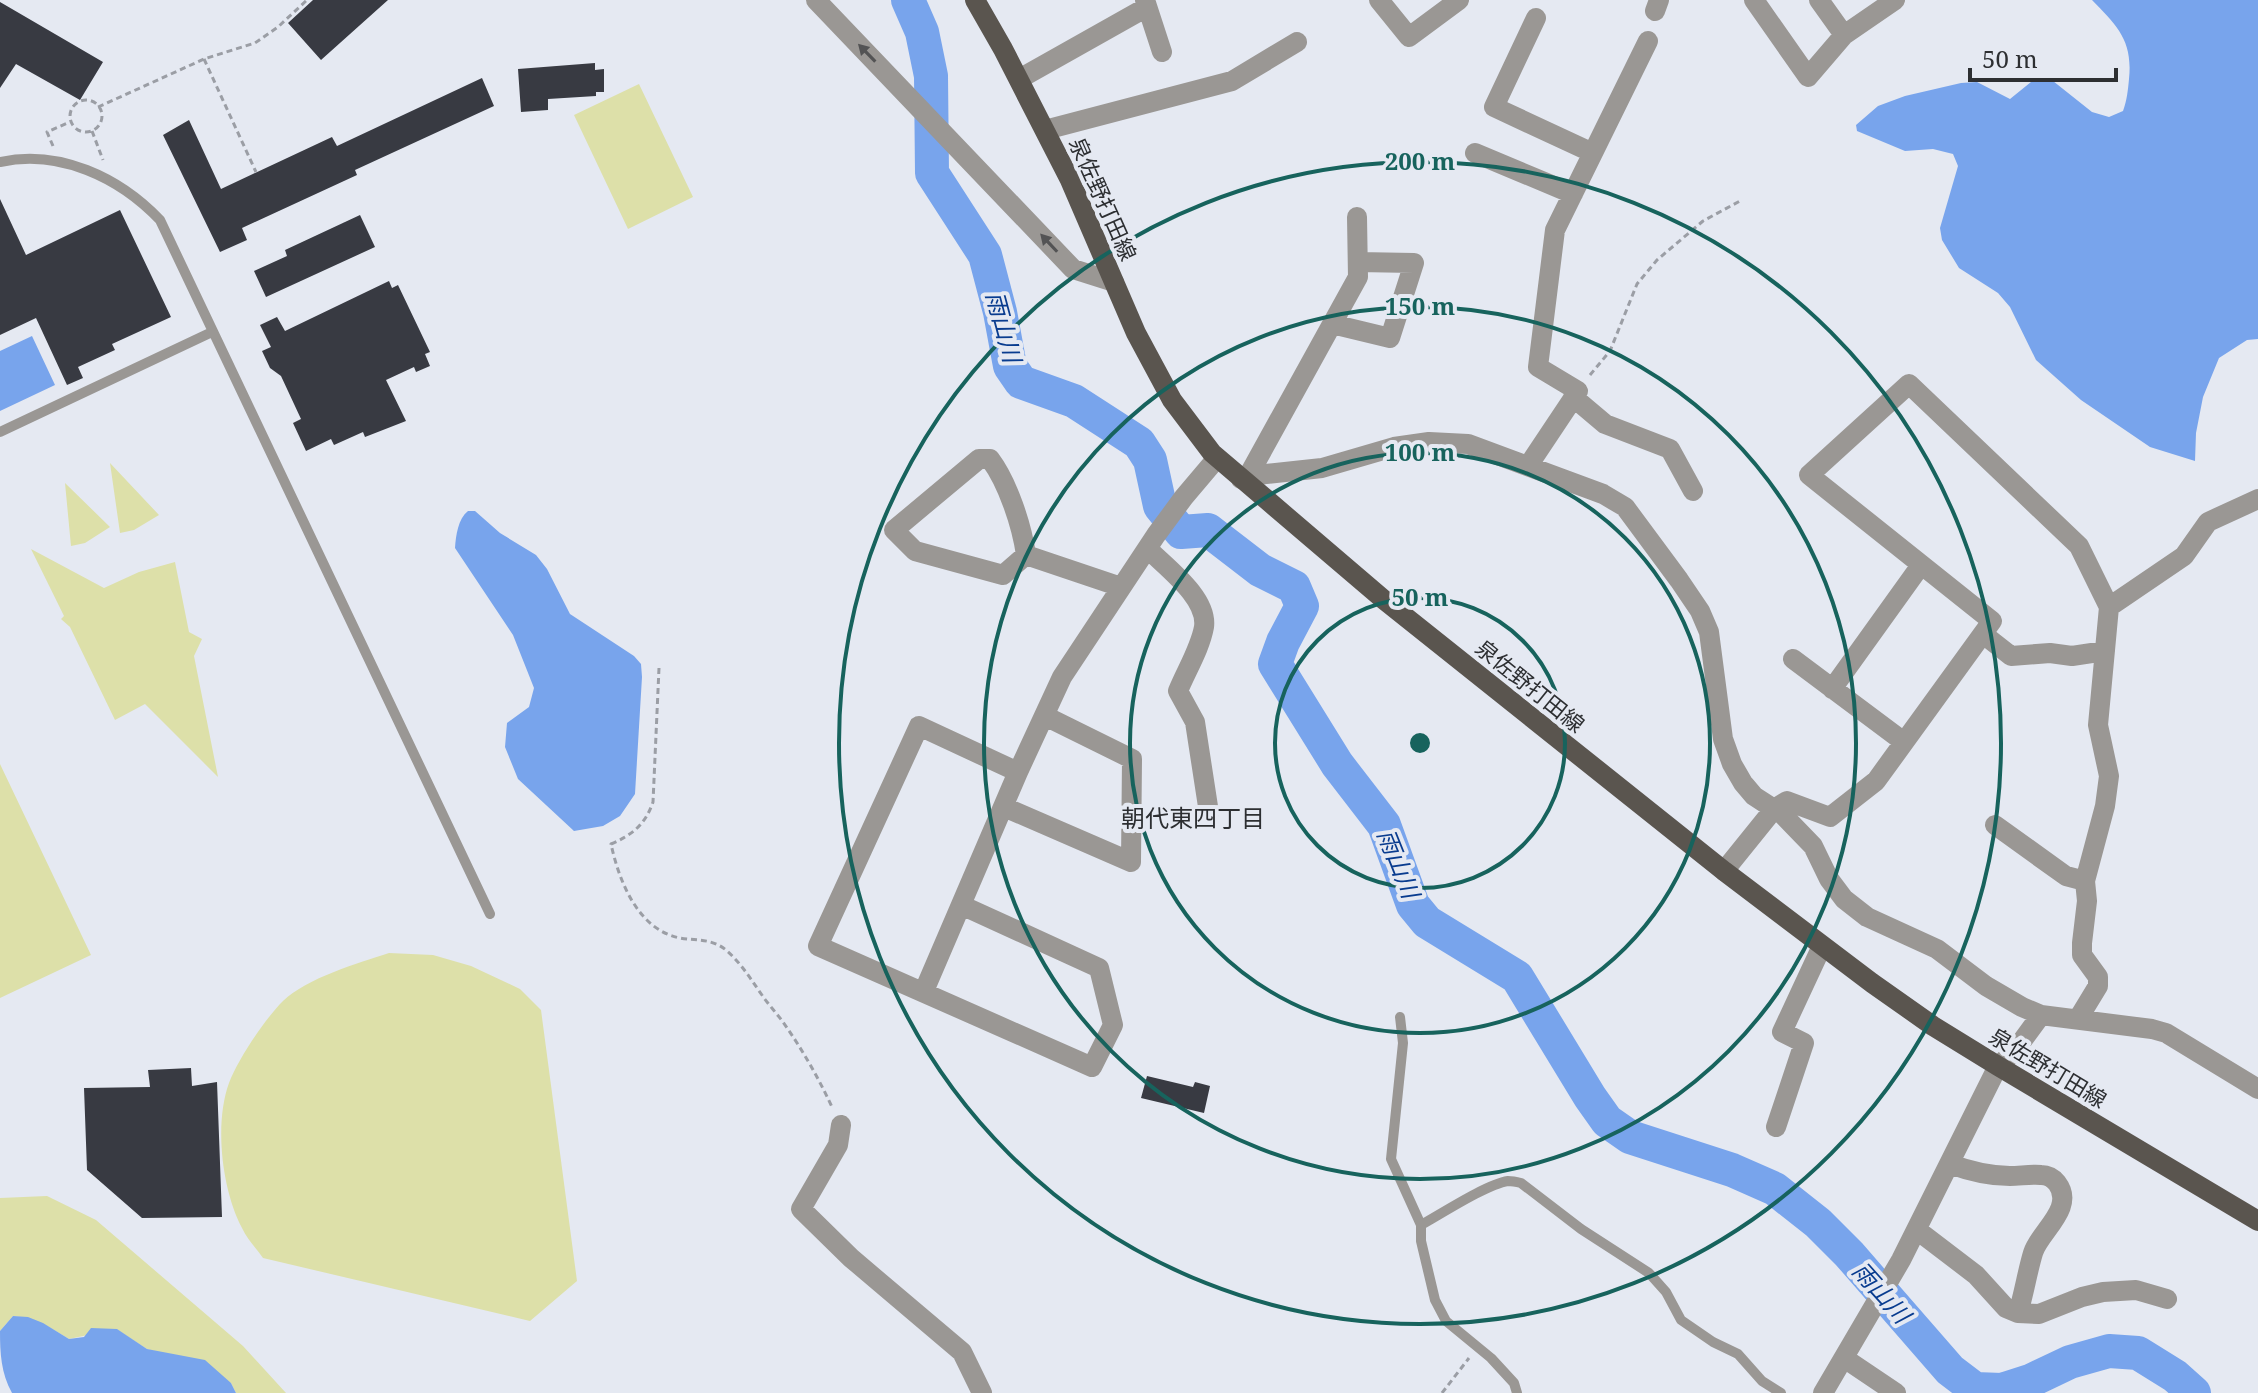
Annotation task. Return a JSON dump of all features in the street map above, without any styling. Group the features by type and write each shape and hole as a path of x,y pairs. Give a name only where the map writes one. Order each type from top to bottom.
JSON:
{"main road":[{"name":"泉佐野打田線","path":"975,0 1070,180 1136,333 1172,400 1217,458 1383,599 1822,946 1933,1026 2258,1221"}],"street":[{"path":"816,0 1073,269 1114,282"},
{"path":"1379,0 1409,37 1448,3"},
{"path":"1754,0 1808,77 1844,35 1895,0"},
{"path":"1819,0 1844,35"},
{"path":"1019,79 1146,4 1162,52"},
{"path":"1536,18 1494,107 1593,153"},
{"path":"1648,41 1555,230 1538,367 1575,394 1605,424 1670,449 1693,491"},
{"path":"1045,130 1232,81 1297,42"},
{"path":"1475,153 1573,194"},
{"path":"1244,479 1358,277 1357,217"},
{"path":"1332,324 1390,338 1414,263 1358,262"},
{"path":"1724,871 1774,809 1787,801 1830,817 1876,781 1992,621 1809,475 1909,384 2079,546 2109,607 2098,725 2109,776 2105,806 2085,881 2087,901 2082,955 2098,977 2098,986 2078,1019"},
{"path":"1528,466 1575,394"},
{"path":"1244,479 1322,468 1394,447 1429,442 1468,444 1603,494 1625,507 1700,611 1709,632 1723,739 1732,764 1754,796 1799,829 1813,846 1829,879 1844,899 1880,923 1937,949 1986,986 2022,1007 2041,1015 2166,1033 2258,1089"},
{"path":"924,991 1062,677 1152,542 1217,458"},
{"path":"979,459 990,459 1000,473 1024,538 1026,555 1003,575 915,551 894,530 979,459"},
{"path":"2109,607 2184,556 2208,522 2258,499"},
{"path":"1152,542 1191,591 1205,623 1178,691 1195,722 1209,813"},
{"path":"1026,555 1121,587"},
{"path":"1832,689 1921,565"},
{"path":"1983,634 2011,656 2050,653 2072,656 2105,651"},
{"path":"1793,659 1904,742"},
{"path":"1004,807 1131,862 1132,759 1045,716"},
{"path":"961,905 1099,968 1113,1025 1092,1067 818,946 919,726 1018,772"},
{"path":"1995,825 2066,876 2085,881"},
{"path":"1776,1127 1804,1043 1782,1032 1822,946"},
{"path":"1823,1393 1901,1260 1998,1066 2014,1052 2041,1015"},
{"path":"841,1125 838,1145 801,1209 851,1258 962,1352 982,1393"},
{"path":"1950,1164 1972,1172 2008,1176 2043,1175 2054,1179 2062,1190 2061,1206 2033,1250 2018,1313"},
{"path":"1917,1230 1976,1275 2006,1308 2018,1313 2039,1314 2103,1292 2136,1290 2167,1299"},
{"path":"1844,1358 1896,1393"}],"lane":[{"path":"0,162 20,158 55,160 78,167 136,198 160,220 490,914"},
{"path":"0,432 212,332"},
{"path":"1400,1017 1403,1043 1391,1159 1421,1225 1421,1241 1435,1300 1446,1321 1491,1358 1514,1383 1517,1393"},
{"path":"1421,1225 1495,1186 1510,1180 1521,1183 1581,1229 1649,1273 1666,1292 1681,1320 1713,1342 1738,1354 1762,1381 1781,1393"}],"path":[{"path":"98,107 204,59 255,43 307,0"},
{"path":"204,59 256,172"},
{"path":"70,122 70,111 77,103 87,100 98,107 101,119 92,131"},
{"path":"70,122 82,131 92,131"},
{"path":"55,160 55,151 47,132 70,122"},
{"path":"92,131 102,154 105,179"},
{"path":"1575,394 1610,351 1637,284 1657,260 1703,221 1740,201"},
{"path":"659,668 653,802 648,817 640,827 627,838 611,844 624,888 651,924 679,938 705,939 727,951 783,1023 818,1077 841,1125"},
{"path":"1442,1393 1477,1347"}],"green space":[{"path":"639,84 693,197 628,229 574,115"},
{"path":"110,463 159,515 134,530 120,533"},
{"path":"65,483 110,527 85,543 71,546"},
{"path":"31,549 104,588 139,572 175,562 189,632 202,639 194,656 218,777 145,704 115,720 70,627 61,619 64,616"},
{"path":"0,764 91,955 0,998"},
{"path":"389,953 433,955 471,966 520,989 541,1010 577,1281 530,1321 263,1258 246,1236 235,1213 222,1157 222,1118 229,1083 245,1051 268,1018 293,993 333,972"},
{"path":"47,1196 96,1220 243,1346 286,1393 236,1393 231,1383 147,1349 116,1329 69,1339 42,1324 13,1316 0,1331 0,1198"}],"water":[{"path":"2092,0 2258,0 2258,339 2247,340 2219,358 2203,397 2196,433 2195,461 2150,447 2081,400 2036,360 2010,307 1998,293 1959,268 1942,240 1940,228 1958,166 1953,154 1933,149 1905,151 1857,131 1856,125 1878,106 1905,96 1961,83 1977,82 2010,99 2031,82 2053,81 2092,112 2109,117 2123,111 2130,65 2126,44 2116,26"},
{"path":"32,336 55,385 0,411 0,351"},
{"path":"468,511 475,511 500,533 536,555 547,569 570,614 634,656 641,664 635,794 620,816 603,826 574,831 518,779 505,747 507,723 529,707 534,688 513,635 455,548 460,523"},
{"path":"13,1316 28,1317 43,1323 69,1339 84,1337 91,1328 117,1329 147,1349 205,1360 231,1383 236,1393 12,1393 2,1363 0,1331"}],"building":[{"path":"313,0 388,0 321,60 288,23"},
{"path":"0,2 103,62 80,100 16,64 0,88"},
{"path":"595,63 595,70 604,69 604,92 596,92 596,96 548,99 548,110 521,112 518,69"},
{"path":"482,78 494,106 355,170 357,175 242,228 247,240 220,252 163,135 189,120 221,189 332,137 337,146"},
{"path":"0,199 26,255 120,210 171,317 112,344 115,350 78,367 83,378 67,385 36,318 0,335"},
{"path":"360,215 375,247 266,297 254,271 287,256 285,250"},
{"path":"389,281 392,288 398,285 430,352 425,354 430,366 416,372 414,367 386,380 406,421 365,437 363,432 334,445 331,439 306,451 293,423 301,419 281,376 270,368 262,351 271,347 260,325 277,317 285,331"},
{"path":"191,1068 192,1086 217,1082 222,1217 142,1218 87,1170 84,1088 150,1087 148,1070"},
{"path":"1147,1076 1193,1087 1195,1082 1210,1086 1204,1113 1141,1098"}],"waterway":[{"name":"雨山川","path":"908,0 922,32 931,76 932,173 985,255 1010,366 1021,382 1074,401 1139,443 1150,460 1160,506 1181,532 1208,530 1260,570 1294,587 1302,606 1275,664 1337,764 1384,825 1413,905 1427,922 1517,977 1607,1121 1630,1137 1732,1170 1775,1189 1818,1223 1950,1370 1975,1389 2002,1390 2070,1362 2109,1351 2138,1353 2175,1376 2194,1393"}],"district":[{"name":"朝代東四丁目","path":"1193,819"}]}
